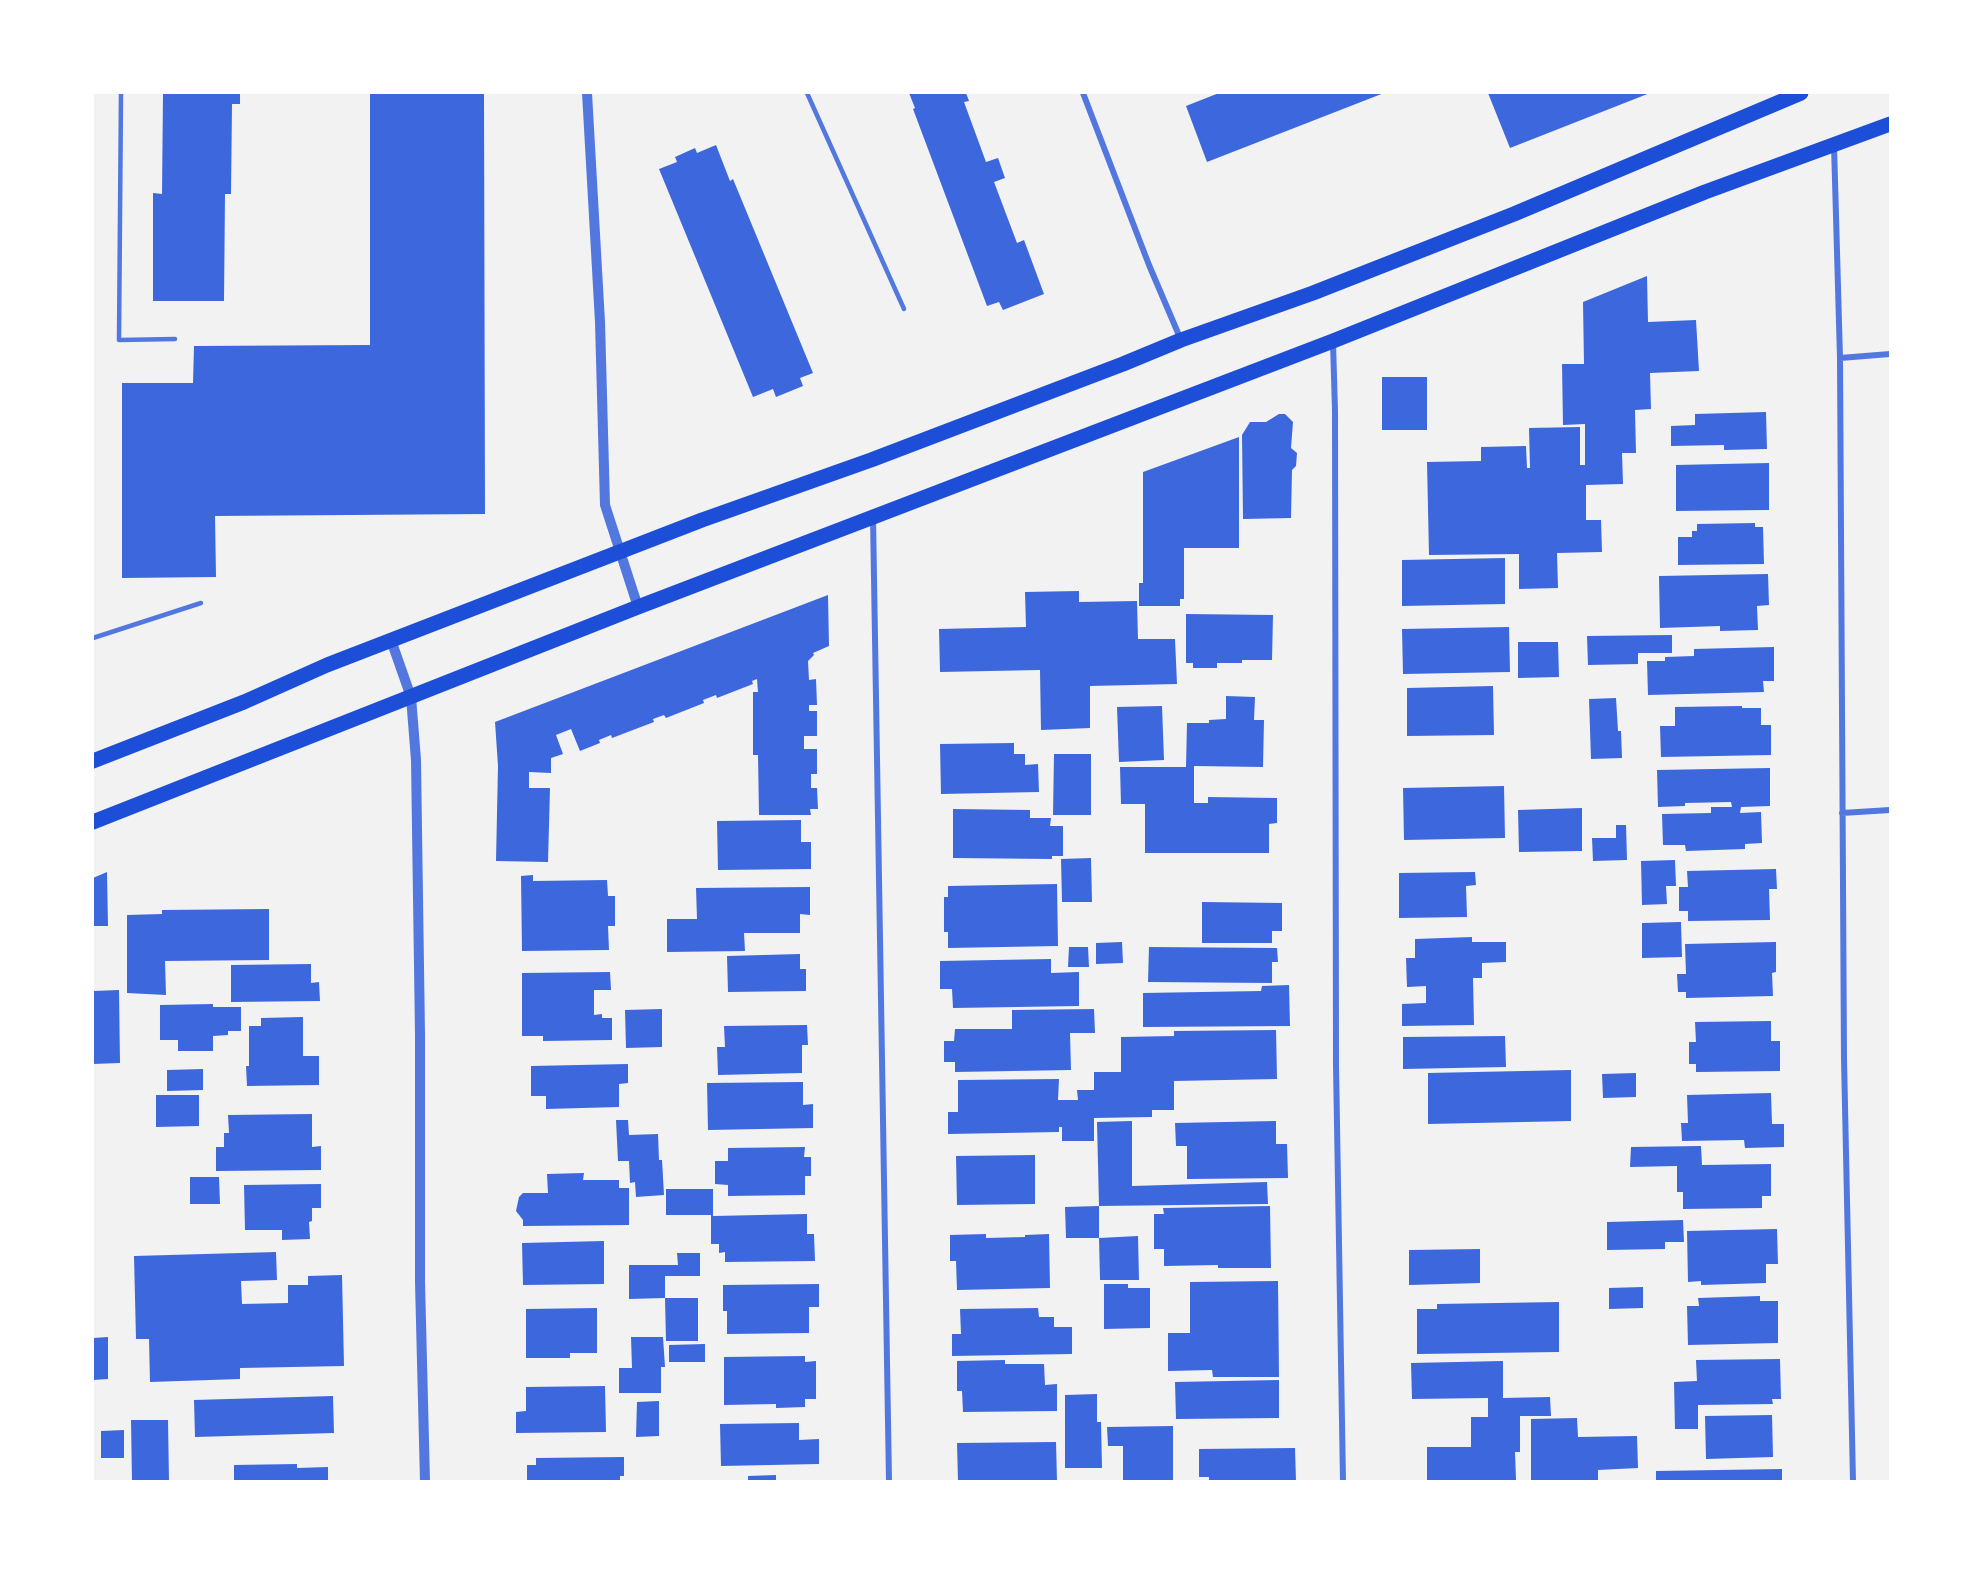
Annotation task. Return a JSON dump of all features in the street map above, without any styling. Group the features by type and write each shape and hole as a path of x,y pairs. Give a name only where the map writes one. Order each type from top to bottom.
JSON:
{"main road":[{"path":"93,761 244,702 327,665 702,520 871,460 1123,364 1181,339 1313,293 1514,214 1801,93"},
{"path":"93,822 638,607 1333,341 1705,192 1890,124"}],"street":[{"path":"587,93 600,322 605,505 638,607"},
{"path":"1083,93 1149,265 1181,339"},
{"path":"1834,145 1840,358 1844,1059 1853,1481"},
{"path":"1333,341 1335,411 1335,1053 1343,1481"},
{"path":"1840,358 1890,354"},
{"path":"873,516 889,1481"},
{"path":"391,640 411,698 416,783 424,1481"},
{"path":"1842,813 1890,810"}],"lane":[{"path":"121,93 119,340 175,339"},
{"path":"807,93 904,309"},
{"path":"93,638 201,603"}],"building":[{"path":"163,93 240,93 240,104 232,104 231,194 225,194 224,301 153,301 153,193 162,194"},
{"path":"370,93 484,93 485,514 215,516 216,577 122,578 122,383 193,383 194,346 370,345"},
{"path":"909,93 966,93 969,101 964,102 986,162 998,158 1005,178 994,182 1017,243 1024,240 1044,294 1003,310 999,302 987,306"},
{"path":"1219,93 1384,93 1207,162 1186,106"},
{"path":"1488,93 1650,93 1510,148"},
{"path":"716,145 730,181 733,179 813,373 800,378 803,386 776,397 773,389 753,397 659,169 677,162 675,157 695,148 697,153"},
{"path":"1647,276 1648,322 1696,320 1699,371 1650,373 1651,409 1635,410 1636,453 1622,453 1623,484 1586,485 1586,520 1601,520 1602,552 1557,553 1558,588 1519,589 1519,554 1429,555 1427,462 1481,461 1481,447 1526,446 1527,468 1530,468 1529,428 1580,427 1580,465 1585,465 1585,424 1563,425 1562,364 1584,364 1583,302"},
{"path":"1382,377 1427,377 1427,430 1382,430"},
{"path":"1766,412 1767,449 1724,450 1724,445 1671,446 1671,426 1695,425 1695,414"},
{"path":"1279,414 1285,414 1293,422 1291,448 1297,453 1296,466 1292,470 1291,518 1243,519 1242,435 1250,422 1266,422"},
{"path":"1239,437 1239,548 1184,548 1184,599 1180,599 1180,606 1139,606 1139,583 1143,583 1143,472"},
{"path":"1769,463 1769,510 1676,511 1676,465"},
{"path":"1755,523 1755,527 1763,527 1764,564 1678,565 1678,537 1692,537 1692,531 1697,531 1697,524"},
{"path":"1505,558 1505,604 1402,606 1402,560"},
{"path":"1768,574 1769,605 1757,606 1758,630 1720,631 1720,626 1660,628 1659,576"},
{"path":"1079,591 1079,602 1137,601 1138,639 1175,639 1177,684 1090,686 1090,728 1041,730 1040,670 940,672 939,629 1026,627 1025,592"},
{"path":"828,595 829,646 813,653 814,655 808,661 809,680 816,679 817,705 809,705 809,711 817,711 817,736 804,736 804,749 817,749 817,774 811,774 811,788 817,788 818,809 810,809 811,815 759,815 758,755 753,755 753,692 758,692 757,679 752,681 753,684 717,698 716,695 703,700 704,703 666,718 664,715 653,719 654,722 612,738 611,735 599,740 600,743 580,751 571,729 556,735 563,754 551,758 551,773 529,772 529,788 550,788 548,862 496,861 498,766 495,722"},
{"path":"1186,614 1273,615 1272,660 1242,660 1242,663 1217,663 1217,668 1193,668 1193,663 1186,663"},
{"path":"1509,627 1510,672 1403,674 1402,629"},
{"path":"1672,635 1672,653 1638,653 1638,664 1588,665 1587,636"},
{"path":"1518,642 1558,642 1559,677 1518,678"},
{"path":"1774,647 1774,681 1763,681 1764,692 1648,695 1647,661 1665,661 1665,657 1694,656 1694,649"},
{"path":"1493,686 1494,735 1407,736 1407,688"},
{"path":"1226,696 1255,697 1254,720 1264,720 1263,767 1194,766 1194,803 1208,803 1208,797 1277,798 1277,823 1269,824 1269,853 1145,853 1145,804 1121,804 1120,767 1186,767 1187,723 1209,723 1209,720 1226,719"},
{"path":"1616,698 1622,758 1591,759 1589,699"},
{"path":"1162,706 1164,760 1119,762 1117,707"},
{"path":"1742,706 1742,708 1761,708 1761,725 1771,725 1771,755 1661,757 1660,726 1675,726 1675,707"},
{"path":"1014,743 1014,754 1025,754 1025,765 1038,764 1039,792 941,794 940,744"},
{"path":"1054,754 1091,754 1091,815 1053,815"},
{"path":"1770,768 1770,806 1741,807 1740,813 1761,812 1762,843 1745,844 1745,849 1686,851 1685,845 1663,845 1662,814 1711,813 1711,807 1732,807 1731,802 1685,803 1685,806 1658,807 1657,770"},
{"path":"1504,786 1505,838 1404,840 1403,788"},
{"path":"1582,808 1582,851 1519,852 1518,810"},
{"path":"953,809 1030,810 1030,818 1051,818 1050,826 1063,826 1063,856 1052,856 1052,859 953,858"},
{"path":"801,820 801,842 811,842 811,869 718,870 717,821"},
{"path":"1616,825 1626,825 1627,860 1593,861 1592,838 1616,838"},
{"path":"1091,858 1092,902 1062,902 1061,859"},
{"path":"1675,860 1676,886 1666,886 1667,904 1642,905 1641,861"},
{"path":"1776,869 1777,889 1769,889 1770,920 1688,921 1688,911 1679,911 1679,887 1688,887 1687,871"},
{"path":"107,872 108,926 93,926 93,878"},
{"path":"1475,872 1476,885 1466,886 1467,917 1399,918 1399,873"},
{"path":"533,875 533,881 607,880 608,896 615,896 615,926 608,926 609,950 522,951 521,876"},
{"path":"1057,884 1058,946 948,948 948,932 944,932 944,897 948,897 948,886"},
{"path":"810,887 810,915 800,914 800,933 744,933 745,951 667,952 667,919 697,919 696,888"},
{"path":"1202,902 1282,903 1282,931 1272,931 1272,943 1202,943"},
{"path":"269,909 269,960 165,961 166,995 127,993 127,915 162,914 162,910"},
{"path":"1681,922 1682,957 1642,958 1642,923"},
{"path":"1472,937 1472,942 1506,942 1506,962 1482,963 1482,978 1473,978 1474,1025 1402,1026 1402,1004 1426,1003 1426,986 1407,987 1406,958 1415,958 1415,939"},
{"path":"1122,942 1123,963 1096,964 1096,943"},
{"path":"1776,942 1776,972 1772,973 1773,996 1686,998 1686,992 1678,992 1677,974 1686,974 1685,944"},
{"path":"1069,947 1088,947 1089,967 1068,967"},
{"path":"1149,947 1277,948 1278,962 1272,962 1272,983 1148,982"},
{"path":"800,954 800,969 806,969 806,991 728,992 727,956"},
{"path":"1051,959 1051,973 1079,972 1079,1006 953,1008 952,989 940,989 940,961"},
{"path":"311,964 311,983 319,982 320,1001 231,1002 231,965"},
{"path":"610,972 611,990 594,990 594,1015 602,1014 602,1018 612,1018 612,1040 543,1041 543,1036 522,1036 522,973"},
{"path":"1289,985 1290,1026 1143,1027 1143,993 1261,991 1262,986"},
{"path":"119,990 120,1063 93,1064 93,991"},
{"path":"213,1004 213,1007 241,1007 241,1031 228,1031 228,1035 213,1036 213,1051 178,1051 178,1040 160,1040 160,1005"},
{"path":"662,1009 662,1047 626,1048 625,1010"},
{"path":"1094,1009 1095,1033 1070,1033 1071,1070 955,1072 955,1062 944,1062 944,1041 954,1041 955,1029 1012,1029 1012,1010"},
{"path":"303,1017 303,1056 319,1056 319,1085 247,1086 249,1026 261,1026 261,1018"},
{"path":"1771,1021 1771,1041 1780,1041 1780,1071 1696,1072 1696,1064 1689,1064 1689,1042 1696,1042 1695,1022"},
{"path":"807,1025 808,1045 802,1045 802,1073 718,1075 717,1047 725,1047 724,1026"},
{"path":"1276,1030 1277,1079 1174,1081 1174,1110 1152,1110 1152,1117 1094,1118 1094,1141 1062,1141 1062,1127 1059,1127 1059,1132 948,1134 948,1112 958,1112 958,1080 1059,1079 1058,1100 1078,1100 1077,1090 1094,1090 1094,1072 1121,1072 1121,1037 1174,1036 1174,1031"},
{"path":"1505,1036 1506,1067 1403,1069 1403,1037"},
{"path":"628,1064 628,1083 619,1084 619,1107 546,1109 546,1096 531,1096 531,1066"},
{"path":"203,1069 203,1090 167,1091 167,1070"},
{"path":"1571,1070 1571,1121 1428,1124 1428,1073"},
{"path":"1636,1073 1636,1097 1603,1098 1602,1074"},
{"path":"803,1082 803,1105 813,1104 813,1128 708,1130 707,1083"},
{"path":"1771,1093 1772,1124 1784,1124 1784,1147 1745,1148 1744,1140 1682,1141 1681,1123 1688,1123 1687,1095"},
{"path":"156,1095 199,1095 199,1126 156,1127"},
{"path":"312,1114 312,1147 321,1146 321,1170 216,1171 216,1147 224,1147 224,1133 229,1133 228,1115"},
{"path":"616,1120 628,1120 629,1135 658,1134 664,1195 636,1197 635,1182 630,1183 629,1161 618,1161"},
{"path":"1132,1121 1132,1186 1267,1182 1268,1204 1099,1206 1097,1122"},
{"path":"1276,1121 1276,1144 1287,1144 1288,1178 1187,1179 1187,1146 1176,1146 1175,1123"},
{"path":"1701,1146 1702,1165 1771,1164 1771,1196 1762,1196 1762,1208 1683,1209 1683,1192 1677,1192 1677,1166 1630,1167 1631,1147"},
{"path":"805,1147 804,1157 811,1157 811,1176 805,1176 805,1195 728,1196 728,1185 715,1184 715,1161 728,1161 728,1148"},
{"path":"1035,1155 1035,1204 957,1205 956,1156"},
{"path":"584,1173 583,1180 619,1180 619,1188 629,1188 629,1225 523,1226 523,1220 516,1211 519,1197 523,1193 548,1193 547,1174"},
{"path":"190,1177 219,1177 220,1204 190,1204"},
{"path":"321,1184 321,1208 312,1208 312,1221 309,1222 310,1239 282,1240 282,1230 245,1230 244,1185"},
{"path":"666,1189 713,1189 713,1216 807,1214 807,1234 814,1234 815,1261 725,1262 725,1252 719,1253 719,1244 711,1244 711,1215 666,1215"},
{"path":"1099,1206 1099,1238 1066,1238 1065,1207"},
{"path":"1270,1206 1271,1268 1218,1268 1218,1265 1164,1266 1164,1249 1154,1249 1154,1214 1164,1214 1163,1208"},
{"path":"1683,1220 1684,1242 1665,1242 1665,1249 1607,1250 1607,1222"},
{"path":"1777,1229 1778,1264 1766,1264 1766,1283 1701,1285 1701,1281 1688,1282 1687,1231"},
{"path":"986,1234 986,1238 1049,1234 1050,1288 957,1290 956,1261 950,1261 950,1235"},
{"path":"1138,1236 1139,1280 1100,1280 1099,1238"},
{"path":"604,1241 604,1284 523,1285 522,1243"},
{"path":"1480,1249 1480,1283 1409,1285 1409,1250"},
{"path":"276,1252 277,1280 241,1281 242,1304 288,1303 288,1285 308,1285 308,1276 342,1275 344,1366 240,1368 240,1379 150,1382 149,1339 136,1339 134,1256"},
{"path":"677,1253 700,1253 700,1276 665,1276 665,1298 629,1299 629,1265 678,1265"},
{"path":"1278,1281 1279,1377 1213,1377 1212,1370 1168,1371 1168,1333 1190,1333 1190,1282"},
{"path":"819,1284 819,1307 809,1307 809,1333 727,1334 727,1311 723,1311 723,1285"},
{"path":"1104,1284 1128,1284 1128,1288 1150,1288 1150,1328 1104,1329"},
{"path":"1643,1287 1643,1308 1609,1309 1609,1288"},
{"path":"1760,1296 1760,1301 1778,1301 1778,1343 1688,1345 1687,1306 1699,1306 1698,1298"},
{"path":"665,1298 698,1298 698,1341 666,1341"},
{"path":"1559,1302 1559,1352 1417,1354 1417,1309 1437,1309 1437,1304"},
{"path":"597,1308 597,1353 570,1353 570,1358 526,1358 526,1309"},
{"path":"1038,1308 1039,1317 1054,1317 1054,1327 1072,1327 1072,1354 952,1356 952,1334 961,1334 960,1309"},
{"path":"108,1337 108,1379 93,1380 93,1338"},
{"path":"631,1337 663,1337 665,1367 661,1367 661,1393 619,1393 619,1368 632,1368"},
{"path":"705,1344 705,1362 669,1362 669,1345"},
{"path":"805,1356 805,1362 816,1361 816,1399 805,1399 805,1407 776,1408 776,1404 724,1405 724,1357"},
{"path":"1780,1359 1781,1399 1772,1399 1773,1404 1698,1405 1698,1429 1675,1429 1674,1382 1697,1381 1696,1360"},
{"path":"1005,1360 1005,1364 1044,1364 1045,1385 1057,1384 1057,1411 963,1412 962,1391 957,1391 957,1361"},
{"path":"1503,1361 1503,1398 1550,1397 1551,1416 1520,1416 1520,1452 1515,1452 1516,1480 1427,1481 1427,1447 1471,1447 1471,1417 1488,1417 1488,1398 1412,1399 1411,1363"},
{"path":"1279,1380 1279,1418 1176,1419 1175,1382"},
{"path":"605,1386 606,1432 516,1433 516,1412 526,1411 526,1387"},
{"path":"1097,1394 1097,1422 1101,1422 1102,1468 1065,1468 1065,1395"},
{"path":"333,1396 334,1433 195,1437 194,1400"},
{"path":"659,1401 659,1436 636,1437 637,1402"},
{"path":"1772,1415 1773,1457 1706,1459 1705,1416"},
{"path":"1577,1418 1578,1437 1637,1436 1638,1468 1598,1470 1598,1481 1531,1481 1531,1419"},
{"path":"131,1420 168,1420 169,1481 132,1481"},
{"path":"799,1423 799,1440 819,1439 819,1464 721,1466 720,1424"},
{"path":"1173,1426 1173,1481 1123,1481 1123,1446 1108,1446 1107,1427"},
{"path":"124,1430 124,1458 101,1458 101,1431"},
{"path":"1056,1442 1057,1481 958,1481 957,1443"},
{"path":"1295,1448 1296,1481 1209,1481 1209,1477 1199,1477 1199,1449"},
{"path":"624,1457 624,1476 620,1476 620,1481 527,1481 527,1465 536,1465 536,1458"},
{"path":"297,1464 297,1468 328,1467 328,1481 234,1481 234,1465"},
{"path":"1782,1469 1782,1481 1656,1481 1656,1471"},
{"path":"776,1475 776,1481 748,1481 748,1476"}]}
